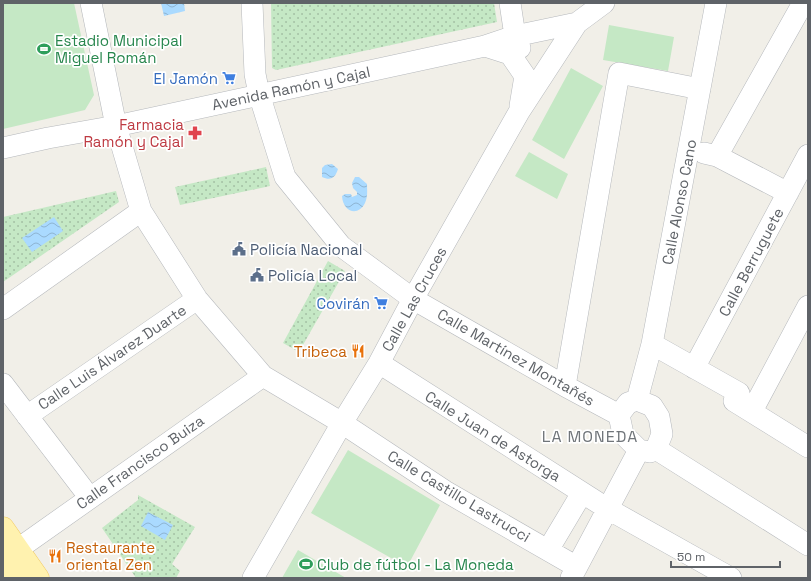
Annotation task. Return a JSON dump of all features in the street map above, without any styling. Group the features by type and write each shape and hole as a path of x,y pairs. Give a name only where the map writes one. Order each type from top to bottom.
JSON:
{"main road":[{"path":"3,528 9,562 38,578"}],"street":[{"name":"Calle Castillo Lastrucci","path":"91,3 116,126 141,210 197,299 263,376 342,423 453,496 548,550 574,573"},
{"name":"Calle Martínez Montañés","path":"252,3 255,74 259,94 285,177 341,246 413,299 565,386 619,414"},
{"path":"510,3 515,36 524,58 544,74"},
{"path":"578,23 604,3"},
{"name":"Calle Alonso Cano","path":"637,400 652,344 716,3"},
{"path":"717,156 803,3"},
{"name":"Avenida Ramón y Cajal","path":"3,148 48,138 116,126 485,46 515,36 578,23"},
{"name":"Calle Las Cruces","path":"253,578 342,423 379,364 413,299 519,112 578,23"},
{"path":"485,46 510,54 525,76 519,112"},
{"path":"565,386 619,73 700,89"},
{"path":"689,148 717,156 788,193"},
{"name":"Calle Berruguete","path":"694,368 808,155"},
{"path":"3,310 141,210"},
{"name":"Calle Luis Álvarez Duarte","path":"27,416 197,299"},
{"path":"752,411 808,306"},
{"path":"652,344 739,393 734,401 808,447"},
{"name":"Calle Juan de Astorga","path":"379,364 608,509 731,578"},
{"name":"Calle Francisco Buiza","path":"9,562 90,498 263,376"},
{"path":"3,384 90,498"},
{"path":"574,573 608,509 648,450 662,434 659,417 652,406 637,400 628,403 619,414 623,434 648,450 808,545"},
{"path":"548,550 582,493"}],"green space":[{"name":"Estadio Municipal Miguel Román","path":"3,3 74,3 94,95 85,110 3,129"},
{"path":"271,3 494,3 497,22 276,70 272,68"},
{"path":"609,25 674,37 668,71 603,60"},
{"path":"571,68 603,86 564,159 532,140"},
{"path":"529,152 568,174 557,199 515,176"},
{"path":"266,167 270,186 180,205 175,187"},
{"path":"116,191 119,202 3,282 3,217"},
{"path":"328,261 345,271 299,352 283,343"},
{"path":"348,450 440,505 407,567 311,513"},
{"path":"138,495 195,527 172,564 180,571 176,578 136,578 102,528 138,500"},
{"name":"Club de fútbol - La Moneda","path":"298,550 346,578 282,578"}],"water":[{"path":"161,3 184,3 185,11 164,16"},
{"path":"332,164 338,169 336,175 330,179 322,177 322,168 325,165"},
{"path":"355,177 359,177 367,184 367,198 359,210 351,211 345,206 342,196 345,194 351,194 352,197 357,195 352,183"},
{"path":"54,217 63,231 32,252 22,238"},
{"path":"148,512 173,525 165,540 141,526"}],"place":[{"name":"Estadio Municipal Miguel Román","path":"44,49"},
{"name":"El Jamón","path":"229,78"},
{"name":"Farmacia Ramón y Cajal","path":"195,133"},
{"name":"Policía Nacional","path":"239,249"},
{"name":"Policía Local","path":"257,275"},
{"name":"Covirán","path":"381,303"},
{"name":"Tribeca","path":"358,351"},
{"name":"Restaurante oriental Zen","path":"55,556"},
{"name":"Club de fútbol - La Moneda","path":"306,564"}],"district":[{"name":"LA MONEDA","path":"590,436"}]}
